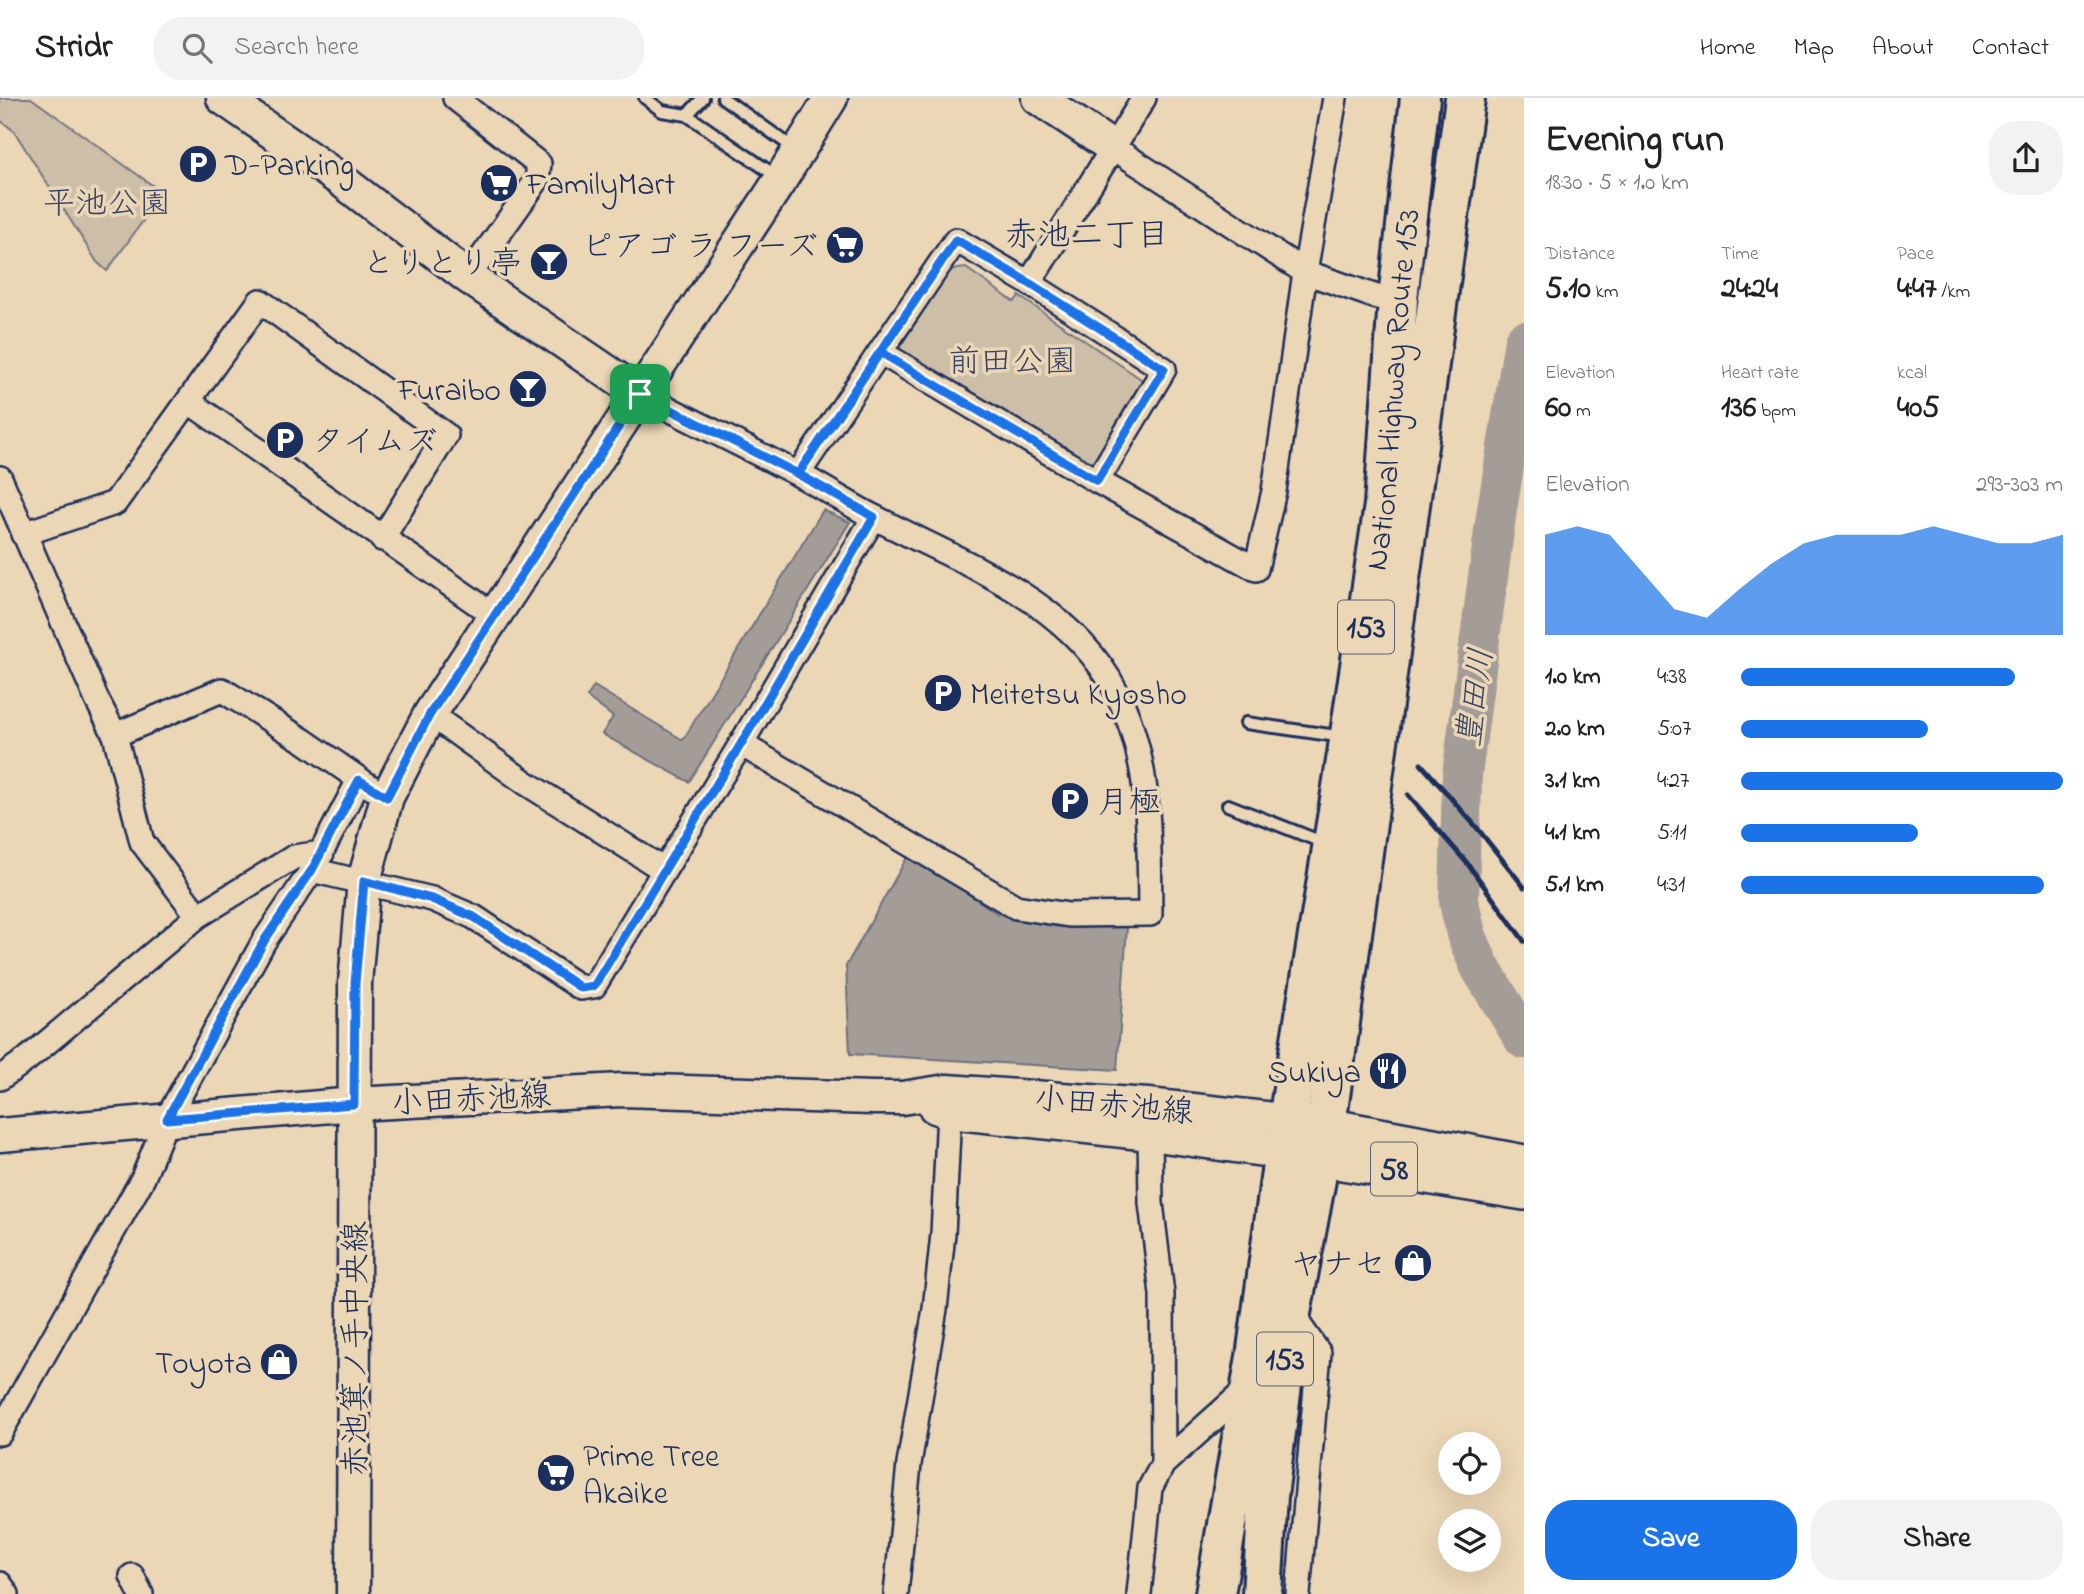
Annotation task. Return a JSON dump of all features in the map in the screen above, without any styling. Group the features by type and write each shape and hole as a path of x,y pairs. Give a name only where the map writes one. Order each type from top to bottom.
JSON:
{"highway":[{"name":"National Highway Route 153","path":"1262,1594 1268,1496 1291,1313 1304,1139 1333,847 1384,505 1398,299 1420,98"},
{"name":"National Highway Route 153","path":"1215,1594 1249,1387 1304,1139 1465,98"}],"main road":[{"name":"58","path":"1304,1139 1515,1175"}],"street":[{"path":"223,98 341,180 468,277 640,394 798,474 874,517 1006,582 1058,621 1101,665 1117,693 1137,746 1148,799 1150,914 1069,915 1016,907 741,744"},
{"path":"455,98 539,164 537,180 468,277"},
{"name":"赤池箕ノ手中央線","path":"354,1594 355,983 364,881 387,797 430,714 781,179 831,98"},
{"path":"1038,98 1305,272 1377,297 1398,299"},
{"path":"1029,283 1144,98"},
{"path":"880,352 1097,481 1256,569 1274,491 1305,272 1335,98"},
{"path":"798,474 956,240 1164,369 1097,481"},
{"path":"23,534 115,503 260,300 446,435 382,539"},
{"path":"188,401 495,617"},
{"path":"0,478 97,700 116,735 142,842 198,916"},
{"path":"0,1078 26,1060 198,916 294,857 317,861 364,881 432,899 474,917 581,988 594,986 741,744 874,517"},
{"path":"116,735 222,690 387,797"},
{"path":"430,714 526,783 664,870"},
{"path":"0,1433 143,1178 167,1119 264,941 317,861 359,780"},
{"name":"小田赤池線","path":"0,1135 354,1104 622,1090 902,1098 947,1091 1148,1105 1304,1139"},
{"name":"小田赤池線","path":"902,1098 949,1112 1150,1134 1304,1139"},
{"path":"896,1594 909,1464 935,1309 943,1234 949,1112"},
{"path":"1150,1134 1151,1203 1161,1294 1163,1464"},
{"path":"1291,1313 1319,1353 1298,1594"},
{"name":"153","path":"1139,1594 1150,1488 1163,1464 1249,1387"},
{"path":"0,1584 7,1594"}],"lane":[{"path":"645,98 662,111 687,115 781,179"},
{"path":"687,115 703,98"},
{"path":"723,98 801,144"},
{"path":"1246,723 1349,738"},
{"path":"1228,805 1333,847"}],"green space":[{"name":"平池公園","path":"0,98 31,98 163,193 107,271 97,262 14,131 0,120"},
{"name":"前田公園","path":"966,268 1014,302 1019,296 1141,379 1142,390 1095,464 1084,469 898,350 950,270"}],"shaded area":[{"path":"823,510 850,522 689,782 602,734 613,717 587,697 594,686 683,740"},
{"path":"909,854 998,914 1127,927 1117,1070 850,1054 846,966"}],"waterway":[{"name":"豊田川","path":"1524,341 1496,516 1462,775 1459,902 1466,934 1480,967 1524,1039"}],"railway":[{"path":"1421,764 1524,887"},
{"path":"1408,795 1467,863 1524,941"}],"place":[{"name":"D-Parking","path":"198,164"},
{"name":"FamilyMart","path":"499,183"},
{"name":"ピアゴ ラ フーズ","path":"845,245"},
{"name":"とりとり亭","path":"549,262"},
{"name":"Furaibo","path":"528,389"},
{"name":"タイムズ","path":"285,440"},
{"name":"Meitetsu Kyosho","path":"943,693"},
{"name":"月極","path":"1070,801"},
{"name":"Sukiya","path":"1388,1071"},
{"name":"ヤナセ","path":"1413,1263"},
{"name":"Toyota","path":"279,1362"},
{"name":"Prime Tree Akaike","path":"556,1473"}],"district":[{"name":"赤池二丁目","path":"1087,233"}],"route":[{"path":"640,394 430,714 387,797 359,780 322,853 264,941 167,1119 354,1104 355,983 364,881 432,899 474,917 581,988 594,986 741,744 874,517 798,474 880,352 956,240 1164,369 1097,481 880,352 839,413 798,474 640,394"}]}
